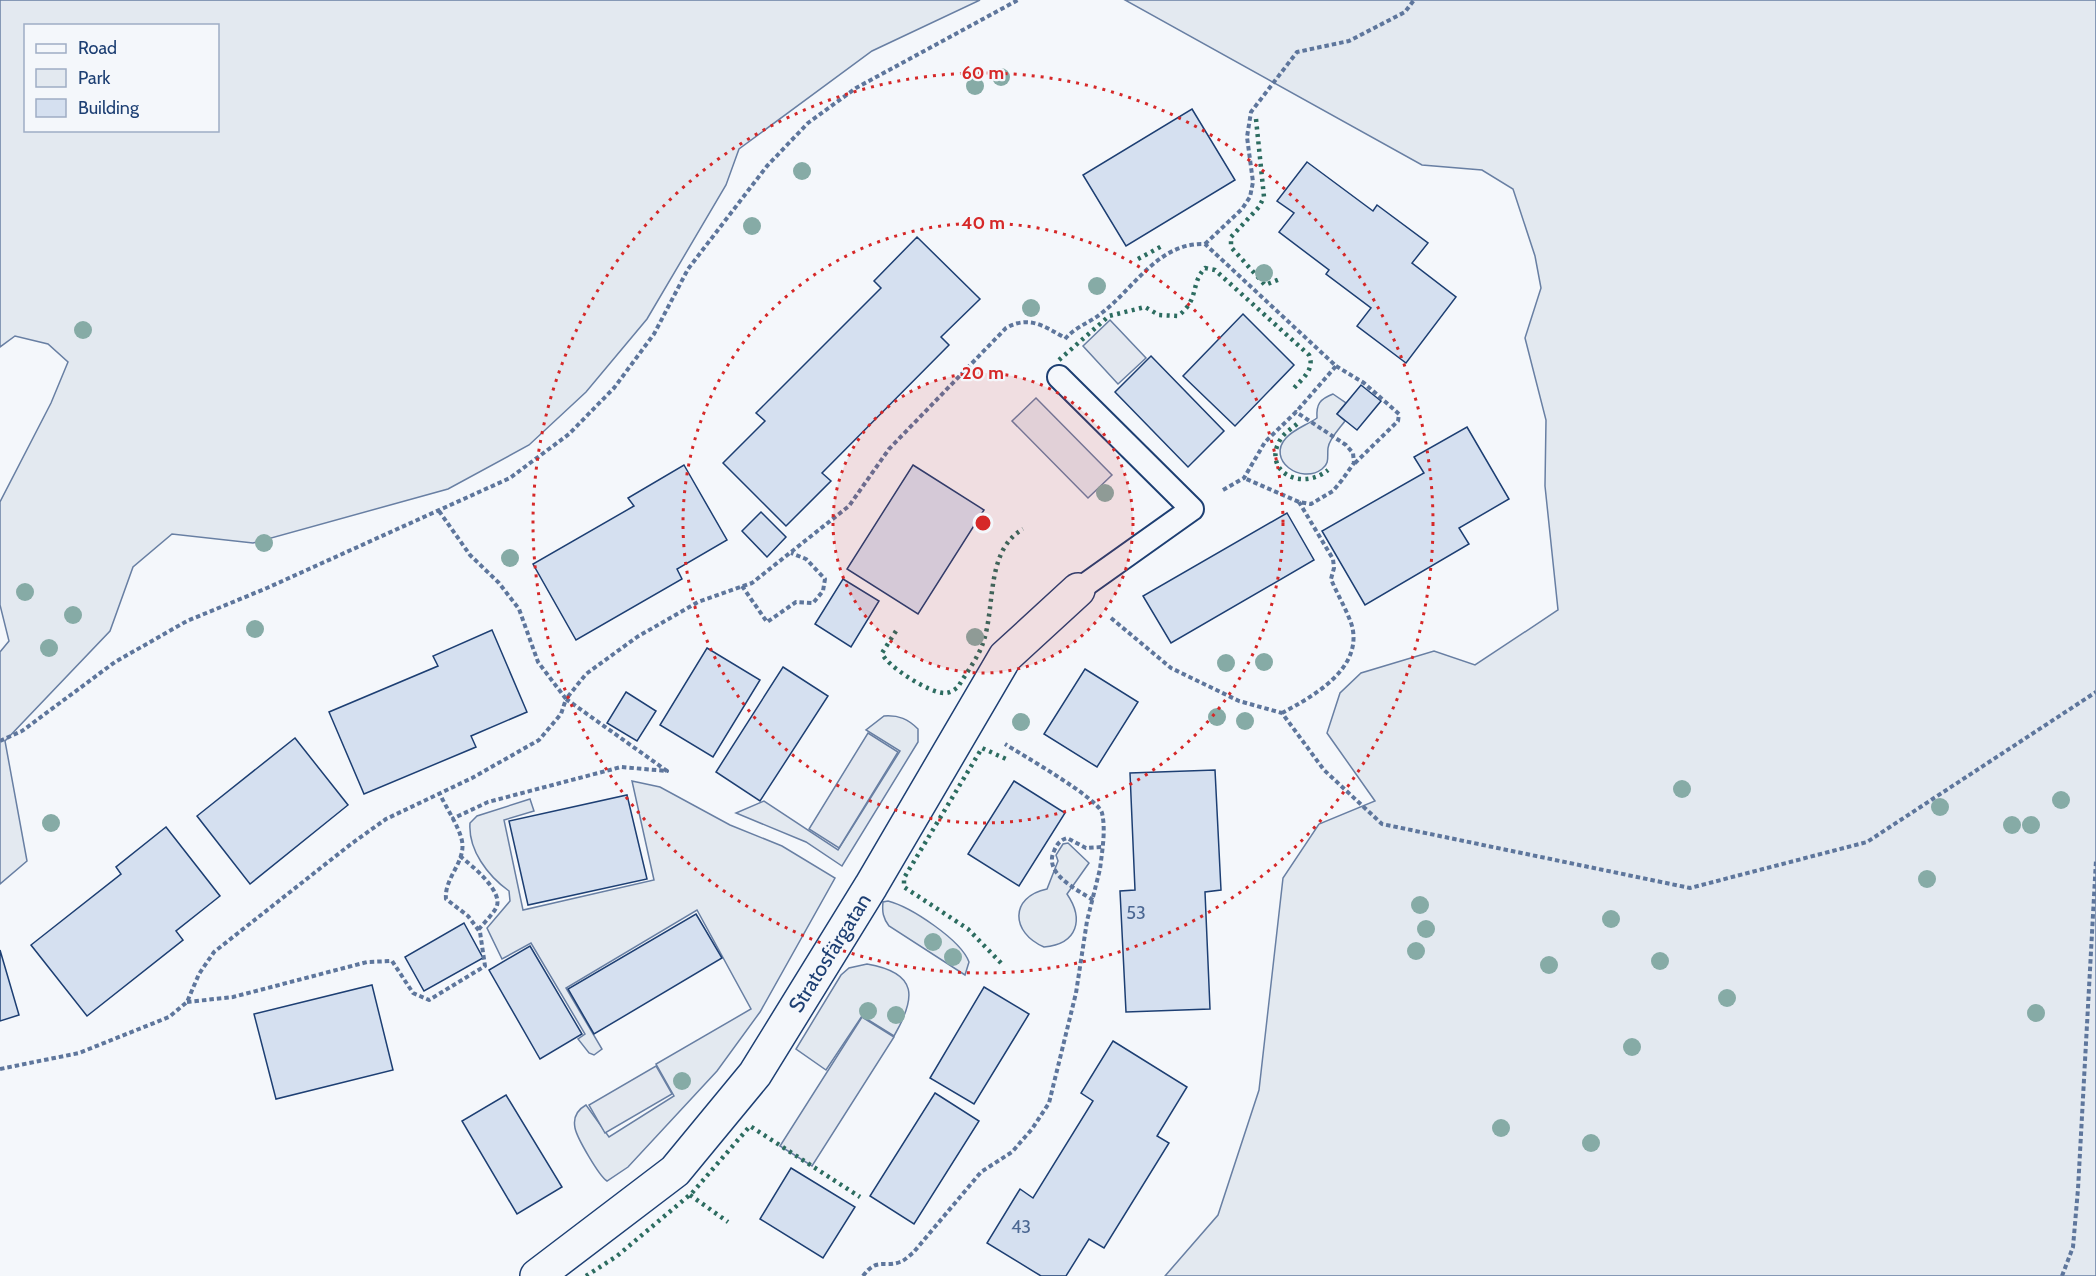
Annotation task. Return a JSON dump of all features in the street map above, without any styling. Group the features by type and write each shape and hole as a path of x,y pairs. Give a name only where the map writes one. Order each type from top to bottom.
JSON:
{"street":[{"name":"Stratosfärgatan","path":"537,1276 675,1171 755,1074 1005,657 1078,590"}],"lane":[{"path":"1059,377 1191,509 1078,590"}],"path":[{"path":"0,741 22,730 115,662 187,621 267,588 510,478 569,434 614,388 654,334 688,269 767,166 807,123 856,88 1018,0"},
{"path":"1205,244 1242,209 1250,197 1254,182 1247,137 1251,112 1297,52 1349,41 1406,12 1414,0"},
{"path":"1059,377 1050,357 1076,327 1102,313 1133,280 1165,256 1192,243 1205,244 1336,366 1364,383 1399,414 1398,421 1353,465 1333,491 1311,504 1299,502 1244,478"},
{"path":"0,1070 79,1053 169,1017 187,1002 199,974 214,952 351,843 386,819 440,794 539,740 561,714 566,699 586,674 637,637 698,602 752,583 849,506 888,448 1006,328 1018,321 1030,322 1065,338"},
{"path":"1191,509 1244,478 1265,442 1296,412 1336,366"},
{"path":"1296,412 1346,445 1353,453 1353,465"},
{"path":"1282,713 1312,697 1335,676 1344,664 1353,637 1352,626 1331,579 1334,568 1333,559 1299,502"},
{"path":"440,511 470,555 499,583 519,609 538,662 566,699 667,771 621,767 488,802 452,819"},
{"path":"742,586 767,622 796,602 813,603 823,591 825,579 806,559 791,553"},
{"path":"1078,590 1171,668 1239,701 1282,713 1324,770 1382,824 1690,888 1867,842 2096,692"},
{"path":"863,1276 868,1269 880,1262 900,1262 913,1253 981,1172 1019,1144 1050,1103 1076,993 1103,847 1102,812 1097,803 969,720"},
{"path":"187,1002 233,998 367,962 392,962 413,993 429,1000 485,966 478,930 468,916 446,899 445,890 460,856 462,841 440,794"},
{"path":"1093,900 1057,874 1051,861 1057,845 1067,838 1086,848 1103,847"},
{"path":"460,856 491,885 498,901 497,906 478,930"},
{"path":"2062,1276 2073,1247 2078,1189 2096,860"}],"green space":[{"path":"0,0 980,0 872,51 739,149 726,185 647,319 586,392 529,445 448,489 253,543 172,534 133,567 110,631 5,741 27,861 0,884 0,652 9,641 0,605 0,502 51,403 68,362 48,344 15,336 0,347"},
{"path":"1125,0 2096,0 2096,1276 1165,1276 1218,1215 1259,1090 1283,878 1319,824 1375,801 1327,733 1340,693 1361,673 1434,651 1475,665 1558,610 1545,486 1546,420 1525,338 1541,288 1535,256 1513,189 1482,170 1422,165"},
{"path":"1333,394 1346,403 1337,414 1345,421 1332,437 1328,448 1328,460 1322,469 1314,473 1296,472 1283,462 1280,454 1281,446 1289,435 1317,418 1320,403"},
{"path":"884,716 903,718 911,723 918,729 918,742 842,866 806,842 736,813 764,801 838,850 900,751 866,730"},
{"path":"632,781 660,787 730,825 782,846 835,878 760,1012 717,1071 628,1167 607,1181 594,1165 577,1133 575,1118 578,1112 586,1105 609,1137 674,1096 656,1064 751,1009 697,910 566,988 602,1049 594,1055 589,1053 578,1039 585,1034 531,943 502,959 487,928 510,901 509,891 481,862 472,843 470,823 477,816 530,799 534,811 504,820 523,910 654,880"},
{"path":"1068,843 1089,863 1067,894 1075,912 1075,929 1064,941 1044,947 1033,941 1020,925 1021,907 1026,899 1047,889 1058,861 1056,855 1063,844"},
{"path":"888,901 922,917 956,944 969,962 965,975 889,926 884,918 883,909 883,902"},
{"path":"867,964 884,968 904,981 909,999 906,1010 894,1036 862,1016 826,1070 796,1049 841,975 849,968"}],"shaded area":[{"path":"1110,320 1146,358 1118,384 1083,346"},
{"path":"1036,398 1112,475 1088,498 1012,421"},
{"path":"868,733 898,752 839,848 809,829"},
{"path":"862,1017 894,1037 812,1166 780,1146"},
{"path":"656,1066 672,1094 605,1133 589,1105"}],"building":[{"path":"1192,109 1235,180 1126,246 1083,175"},
{"path":"1307,162 1373,211 1377,205 1428,243 1412,263 1456,297 1406,363 1357,326 1371,308 1326,274 1329,270 1279,232 1294,213 1277,201"},
{"path":"917,237 980,299 941,337 949,345 822,473 831,481 786,526 723,463 765,421 756,413 881,288 874,281"},
{"path":"1243,314 1294,365 1235,426 1183,376"},
{"path":"1151,356 1224,431 1188,467 1115,392"},
{"path":"1361,385 1381,401 1357,430 1337,414"},
{"path":"1467,427 1509,499 1459,528 1469,544 1365,605 1322,531 1424,473 1414,457"},
{"path":"684,465 727,540 677,569 682,579 576,640 533,564 634,506 628,498"},
{"path":"913,465 984,510 918,614 847,569"},
{"path":"761,512 786,537 767,557 742,531"},
{"path":"1287,513 1314,560 1171,643 1143,596"},
{"path":"843,579 879,601 851,647 815,624"},
{"path":"492,630 527,712 471,736 476,747 364,794 329,712 438,666 433,656"},
{"path":"707,648 760,680 713,757 660,725"},
{"path":"783,667 828,696 760,801 716,772"},
{"path":"1085,669 1138,702 1097,767 1044,734"},
{"path":"626,692 656,711 637,741 607,723"},
{"path":"295,738 348,805 250,884 197,816"},
{"path":"1215,770 1221,890 1205,892 1210,1009 1126,1012 1120,891 1135,890 1130,773"},
{"path":"1014,781 1065,813 1019,886 968,854"},
{"path":"627,795 647,879 528,905 509,821"},
{"path":"166,827 220,896 176,931 183,940 87,1016 31,945 121,874 116,867"},
{"path":"696,914 722,958 594,1034 568,989"},
{"path":"464,923 483,958 424,991 405,957"},
{"path":"530,946 582,1034 540,1059 489,970"},
{"path":"0,950 19,1015 0,1021"},
{"path":"372,985 393,1070 276,1099 254,1014"},
{"path":"984,987 1029,1014 974,1104 930,1078"},
{"path":"1113,1041 1187,1087 1157,1136 1169,1143 1104,1248 1089,1239 1066,1276 1041,1276 987,1243 1020,1189 1033,1198 1093,1101 1081,1093"},
{"path":"935,1093 979,1121 914,1224 870,1196"},
{"path":"506,1095 562,1187 517,1214 462,1121"},
{"path":"791,1168 855,1207 823,1258 760,1219"}],"hedge":[{"path":"1256,119 1264,197 1259,207 1231,237 1231,247 1265,285 1280,279"},
{"path":"1138,259 1162,246"},
{"path":"1059,360 1109,316 1145,307 1159,315 1178,316 1189,304 1200,274 1205,268 1215,270 1309,355 1309,369 1294,388"},
{"path":"1297,424 1280,440 1276,451 1276,461 1280,469 1287,475 1307,479 1328,470"},
{"path":"896,631 882,653 892,665 920,684 938,692 945,693 958,687 983,643 997,565 1011,539 1023,529"},
{"path":"1001,963 968,929 904,887 904,878 982,748 1006,759"},
{"path":"586,1276 617,1256 692,1193 750,1126 860,1197"},
{"path":"690,1195 728,1222"}]}
